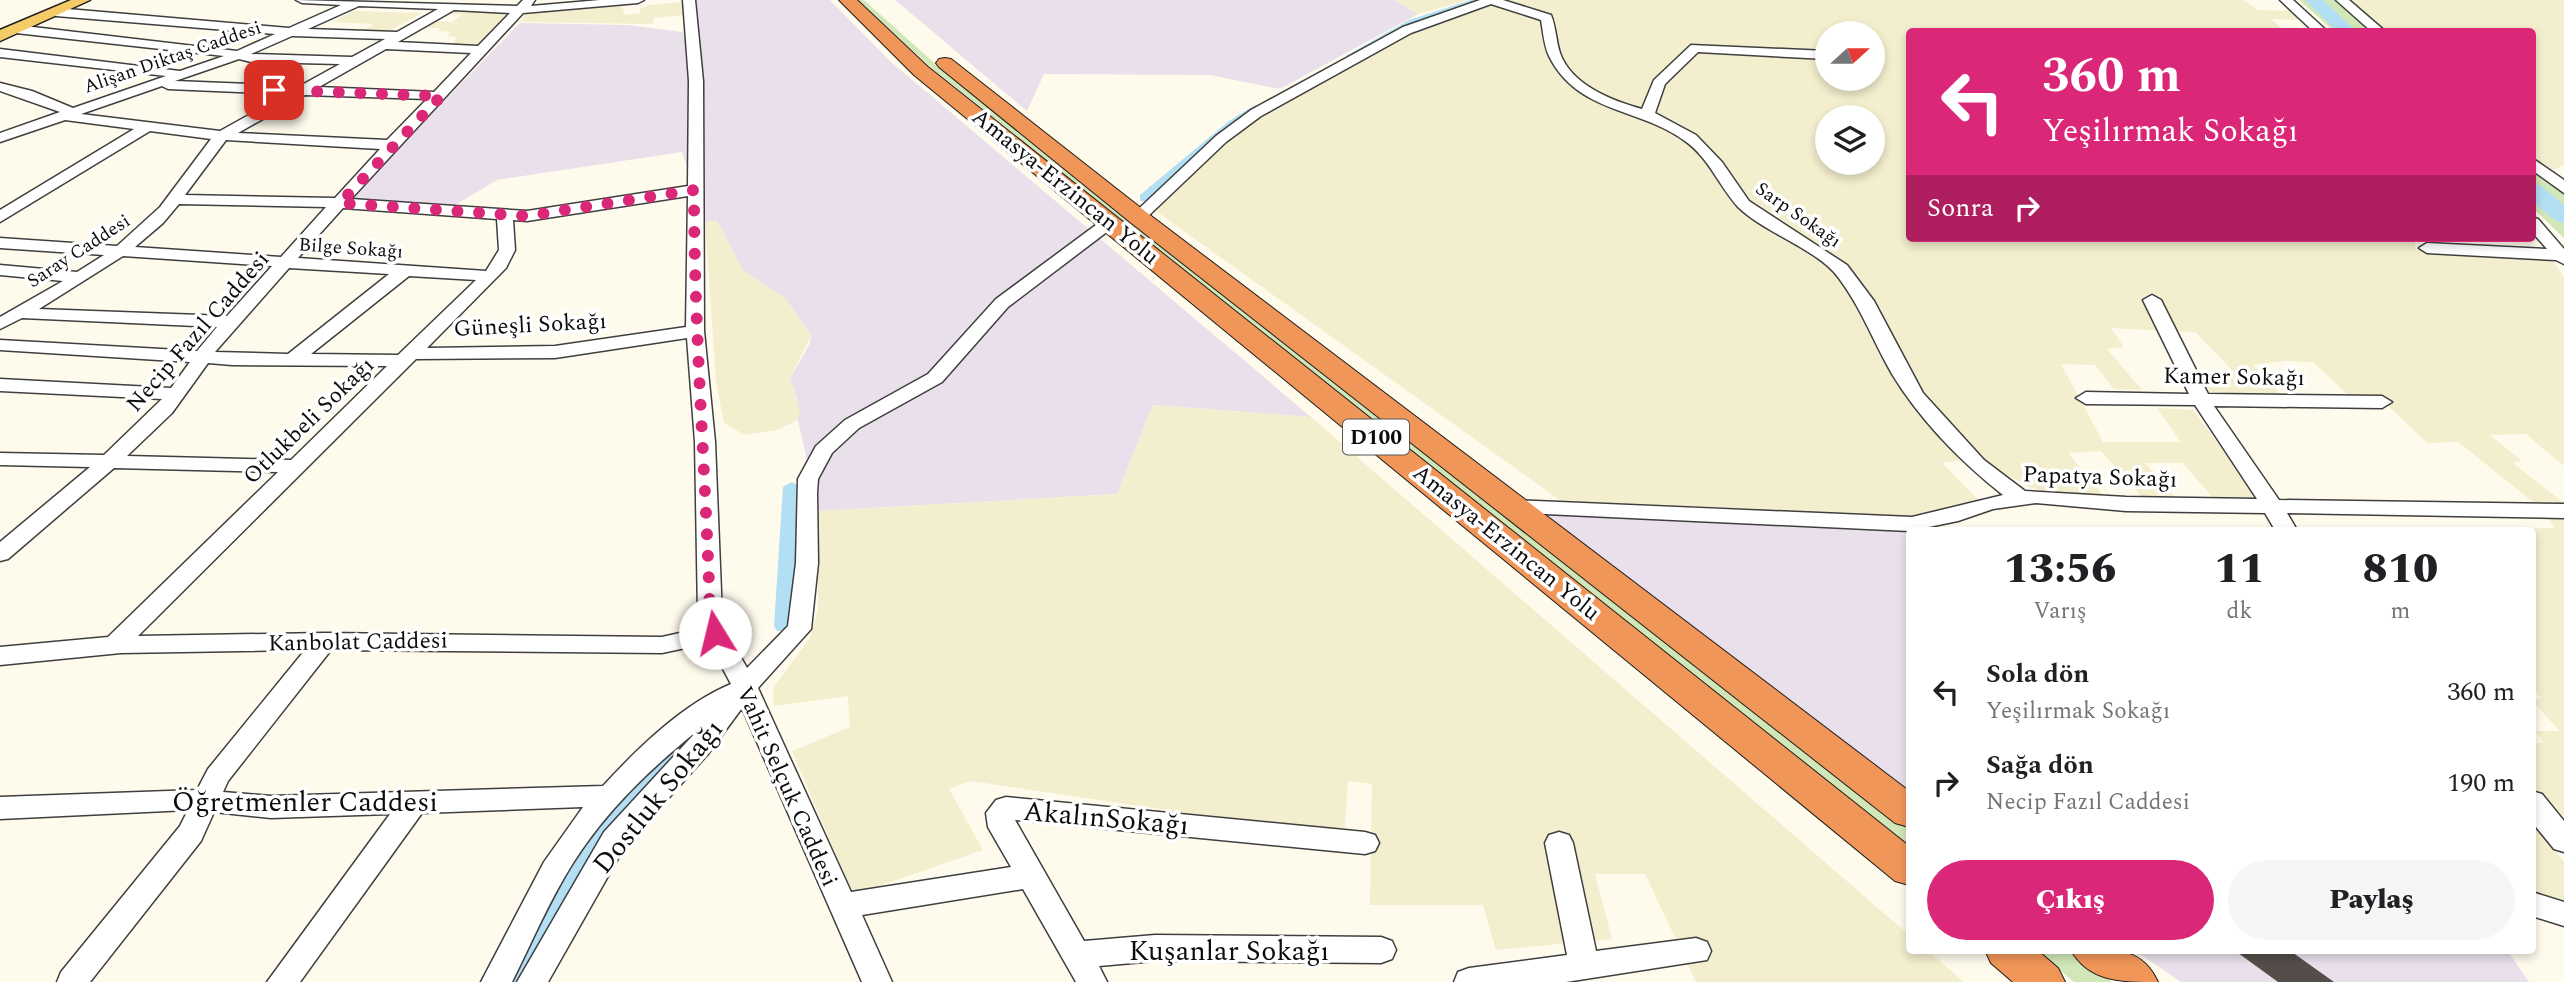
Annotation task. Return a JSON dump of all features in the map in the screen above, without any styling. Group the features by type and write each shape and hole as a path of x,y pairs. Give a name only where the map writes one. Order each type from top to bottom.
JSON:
{"highway":[{"name":"Amasya-Erzincan Yolu","path":"847,0 922,71 1512,507 1906,810"},
{"name":"Amasya-Erzincan Yolu","path":"873,0 1124,219 1906,867"},
{"path":"2011,954 2043,982"},
{"path":"2098,954 2136,982"}],"main road":[{"path":"0,36 8,29 70,0"},
{"path":"8,29 83,0"}],"street":[{"path":"302,0 451,7 638,0"},
{"name":"Vahit Selçuk Caddesi","path":"690,0 696,81 695,331 705,442 710,616 715,633 745,686 877,982"},
{"name":"Dostluk Sokağı","path":"531,982 614,840 699,747 745,686 799,629 807,563 806,493 808,479 823,450 852,424 934,378 1002,303 1124,219 1256,113 1407,30 1491,0"},
{"name":"Sarp Sokağı","path":"1491,0 1548,18 1554,55 1572,79 1613,107 1647,115 1690,138 1717,165 1744,204 1841,269 1865,301 1900,371 1916,396 1968,455 2019,497"},
{"path":"2286,0 2318,28"},
{"path":"2342,0 2375,28"},
{"name":"Alişan Diktaş Caddesi","path":"0,138 56,116 186,75 293,32 357,1"},
{"name":"Necip Fazıl Caddesi","path":"4,547 109,463 178,394 202,358 232,322 391,145 441,96 525,5"},
{"name":"Saray Caddesi","path":"0,324 116,253 155,222 174,199 202,156 222,136 451,7"},
{"path":"56,12 293,32 396,36"},
{"path":"8,29 262,59 352,61"},
{"path":"381,45 482,50"},
{"path":"1647,115 1659,83 1695,48 1815,54"},
{"path":"0,53 186,75"},
{"path":"152,85 441,96"},
{"path":"0,88 71,111"},
{"path":"88,106 105,119"},
{"path":"56,116 105,119 222,136 391,145"},
{"path":"0,217 151,125"},
{"path":"2536,164 2557,175 2564,188"},
{"path":"174,199 340,203 505,216 545,214 694,190"},
{"name":"Otlukbeli Sokağı","path":"114,645 489,276 505,256 505,216"},
{"path":"2536,227 2562,257"},
{"name":"Bilge Sokağı","path":"0,243 116,253 489,276"},
{"path":"2427,248 2562,257"},
{"path":"0,270 76,277"},
{"path":"295,358 404,271"},
{"path":"2152,300 2212,421 2257,481 2284,527"},
{"path":"19,313 232,322"},
{"name":"Güneşli Sokağı","path":"0,345 202,358 406,358 564,351 695,331"},
{"path":"0,385 178,394"},
{"name":"Kamer Sokağı","path":"2086,398 2382,402"},
{"path":"0,459 296,466"},
{"name":"Papatya Sokağı","path":"1512,507 1912,524 2019,497 2126,504 2564,511"},
{"name":"Kanbolat Caddesi","path":"0,656 54,648 114,645 325,641 662,645 715,633"},
{"path":"72,982 191,833 209,790 230,758 325,641"},
{"name":"Dostluk Sokağı","path":"496,982 564,854 610,796 692,719 745,686"},
{"name":"Öğretmenler Caddesi","path":"0,808 205,801 271,807 610,796"},
{"path":"282,982 413,804"},
{"path":"2536,807 2564,841"},
{"name":"AkalınSokağı","path":"1092,982 1028,876 999,821 1000,813 1006,808 1365,843"},
{"path":"1559,843 1584,964"},
{"path":"841,906 1028,876"},
{"path":"2536,905 2564,914"},
{"name":"Kuşanlar Sokağı","path":"1078,955 1155,948 1381,950"},
{"path":"1469,982 1523,979 1584,964 1696,951"}],"shaded area":[{"path":"695,0 830,0 891,62 1311,417 1153,405 1117,494 818,511 798,420 797,399 790,379 810,343 811,335 785,298 743,271 717,221 705,221 682,152 497,180 450,208 347,201 520,23 628,25 697,34"},
{"path":"895,0 1395,0 1418,14 1280,89 1210,75 1044,74 1027,111"},
{"path":"1395,0 1468,0 1418,14"},
{"path":"1498,0 2243,0 2258,10 2290,11 2301,20 2271,19 2281,28 1906,28 1906,242 2415,242 2416,250 2552,258 2564,278 2564,466 2526,434 2490,435 2522,461 2513,463 2564,503 2537,505 2458,442 2427,443 2379,397 2348,395 2313,362 2283,361 2253,365 2281,395 2210,392 2198,372 2235,373 2195,332 2111,328 2124,347 2107,349 2142,390 2114,389 2095,365 2061,364 2103,442 2181,442 2157,408 2193,410 2258,498 2214,499 2183,463 2145,463 2177,499 2142,497 2101,451 2068,453 2105,497 2049,493 2029,487 1978,458 1942,463 1978,500 1930,517 1916,519 1564,503 1153,209 1254,119 1419,28"},
{"path":"2334,0 2564,0 2564,165 2541,175 2536,171 2536,28 2368,28"},
{"path":"683,2 683,15 654,18 653,24 520,22 527,12 621,3 625,15 640,13 640,9 649,5"},
{"path":"455,10 513,12 478,47 449,47 458,37 446,36 451,32 438,31 441,28 420,27 432,21 452,22 462,15 447,13"},
{"path":"354,11 422,13 387,32 362,32 373,24 333,22"},
{"path":"705,221 717,221 743,271 785,298 811,335 790,379 800,410 798,420 777,430 744,435 724,423 716,381"},
{"path":"1153,405 1311,417 1906,932 1906,954 1932,954 1964,982 1696,982 1645,874 1595,874 1612,939 1496,950 1483,905 1370,905 1372,784 1348,781 1344,836 971,781 949,789 983,850 853,895 792,751 850,727 848,696 774,706 773,688 810,638 818,609 818,511 1117,494"},
{"path":"1529,510 1756,525 1906,527 1906,798"},
{"path":"2564,518 2564,827 2536,794 2536,743 2544,743 2536,731 2560,731 2536,705 2536,700 2541,698 2536,692 2536,528 2555,528 2549,519"},
{"path":"2536,830 2564,862 2564,904 2536,895"},
{"path":"2140,954 2510,954 2529,982 2181,982"}],"green space":[{"path":"858,0 864,0 941,69 1906,828 1906,845 934,70"},
{"path":"2299,0 2334,0 2368,28 2331,28"},
{"path":"2536,170 2564,193 2564,238 2536,211"},
{"path":"2041,954 2074,954 2112,982 2074,982"}],"building":[{"path":"2240,954 2295,954 2334,982 2278,982"}],"waterway":[{"path":"1351,56 1413,22 1481,0"},
{"path":"2313,0 2344,28"},
{"path":"1145,198 1233,123 1259,107"},
{"path":"2536,193 2564,216"},
{"path":"784,626 792,487"},
{"path":"516,982 603,832 693,736"}],"route":[{"path":"274,90 441,96 391,145 340,203 527,216 694,190 695,331 705,442 710,616 715,633"}]}
